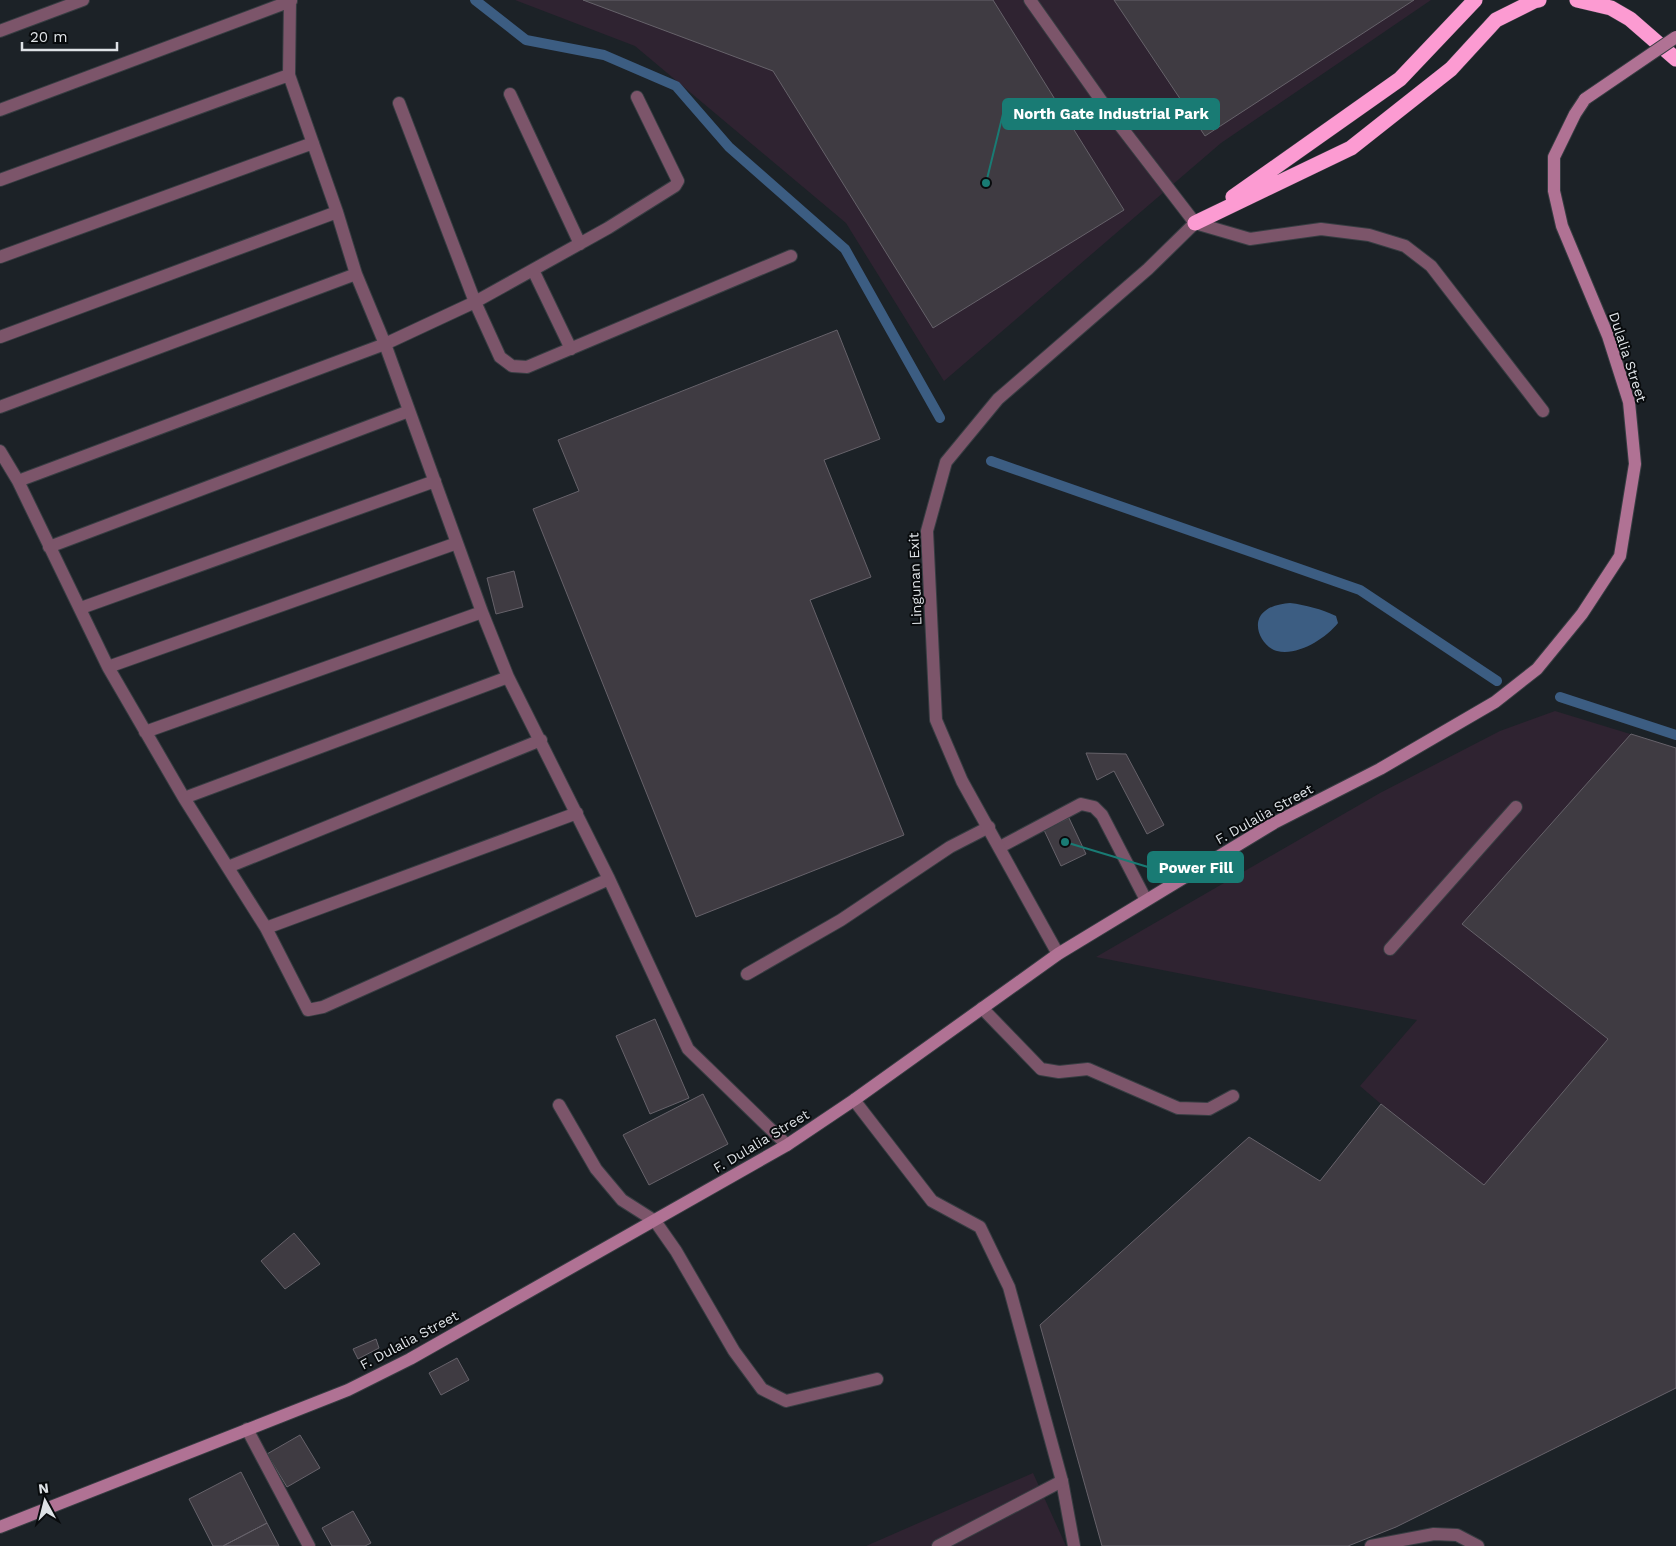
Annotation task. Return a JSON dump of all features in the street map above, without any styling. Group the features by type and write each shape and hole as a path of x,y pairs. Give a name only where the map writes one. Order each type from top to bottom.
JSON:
{"highway":[{"path":"1195,223 1400,79 1475,0"},
{"path":"1195,223 1351,148 1451,69 1496,20 1534,1 1540,0"},
{"path":"1577,0 1611,8 1630,19 1676,59"}],"street":[{"path":"0,31 83,0"},
{"path":"1030,0 1105,106 1195,223 1250,239 1321,229 1369,235 1405,246 1431,266 1543,410"},
{"path":"0,110 290,1 289,75 337,212 356,274 385,344 482,612 508,677 542,740 610,879 688,1049 787,1145"},
{"name":"Dulalia Street","path":"1494,702 1537,669 1582,614 1620,556 1635,464 1629,402 1608,336 1562,226 1554,191 1554,157 1575,114 1585,99 1676,37"},
{"path":"0,180 289,75"},
{"path":"510,94 580,244"},
{"path":"18,482 385,344 475,302 580,244 664,194 678,181 637,97"},
{"path":"399,103 475,302 500,357 512,366 527,367 791,256"},
{"path":"0,257 313,143"},
{"path":"0,337 337,212"},
{"name":"Lingunan Exit","path":"1058,954 962,781 936,720 927,531 946,462 998,399 1148,269 1195,223"},
{"path":"533,270 571,349"},
{"path":"0,407 356,274"},
{"path":"49,547 409,411"},
{"path":"0,451 18,482 108,667 184,798 266,928 308,1010 323,1007 610,879"},
{"path":"80,608 435,481"},
{"path":"108,667 457,543"},
{"path":"145,732 482,612"},
{"path":"184,798 508,677"},
{"name":"F. Dulalia Street","path":"0,1527 348,1390 410,1359 787,1145 854,1100 1058,954 1274,823 1380,769 1494,702"},
{"path":"228,867 542,740"},
{"path":"1000,847 1082,804 1094,807 1102,815 1146,900"},
{"path":"1390,949 1516,807"},
{"path":"266,928 577,813"},
{"path":"747,974 841,920 950,847 989,827"},
{"path":"982,1008 1041,1069 1059,1072 1088,1069 1178,1108 1210,1109 1233,1096"},
{"path":"854,1100 932,1200 980,1228 1009,1287 1062,1481 1074,1546"},
{"path":"559,1105 596,1169 622,1200 655,1221 676,1252 734,1351 762,1389 786,1401 877,1379"},
{"path":"247,1429 309,1546"},
{"path":"938,1546 1062,1481"},
{"path":"1371,1546 1434,1534 1457,1535 1478,1546"}],"shaded area":[{"path":"515,0 1431,0 1221,143 944,381 846,223 635,46"},
{"path":"1555,711 1676,748 1676,1388 1396,1527 1348,1546 1102,1546 1040,1325 1249,1137 1320,1181 1381,1104 1360,1086 1417,1020 1096,957 1380,793 1500,731"},
{"path":"1033,1473 1066,1546 866,1546"}],"water":[{"path":"1290,603 1336,616 1338,623 1326,635 1302,649 1285,652 1271,649 1259,634 1258,621 1268,609"}],"building":[{"path":"583,0 993,0 1124,210 933,328 773,71"},
{"path":"1114,0 1414,0 1205,136"},
{"path":"837,330 880,439 824,460 871,577 810,600 904,835 696,917 533,509 579,491 558,440"},
{"path":"514,571 523,607 496,614 487,578"},
{"path":"1631,734 1676,748 1676,1388 1396,1527 1348,1546 1102,1546 1040,1325 1249,1137 1320,1181 1381,1104 1484,1185 1608,1039 1462,924"},
{"path":"1086,753 1126,754 1164,825 1147,834 1114,771 1097,780"},
{"path":"1069,818 1086,854 1061,866 1044,830"},
{"path":"655,1019 689,1098 650,1114 616,1036"},
{"path":"703,1094 728,1144 649,1185 623,1135"},
{"path":"294,1233 320,1264 285,1289 261,1261"},
{"path":"376,1339 379,1348 358,1359 353,1349"},
{"path":"457,1358 469,1380 441,1395 429,1373"},
{"path":"300,1435 320,1468 287,1487 267,1454"},
{"path":"241,1472 267,1523 223,1546 213,1546 189,1499"},
{"path":"353,1511 371,1543 365,1546 332,1546 322,1528"},
{"path":"267,1523 279,1546 223,1546"}],"waterway":[{"path":"475,0 526,40 604,55 676,86 729,147 845,249 940,418"},
{"path":"991,461 1360,590 1497,681"},
{"path":"1560,697 1676,735"}],"place":[{"name":"North Gate Industrial Park","path":"986,183"},
{"name":"Power Fill","path":"1065,842"}]}
